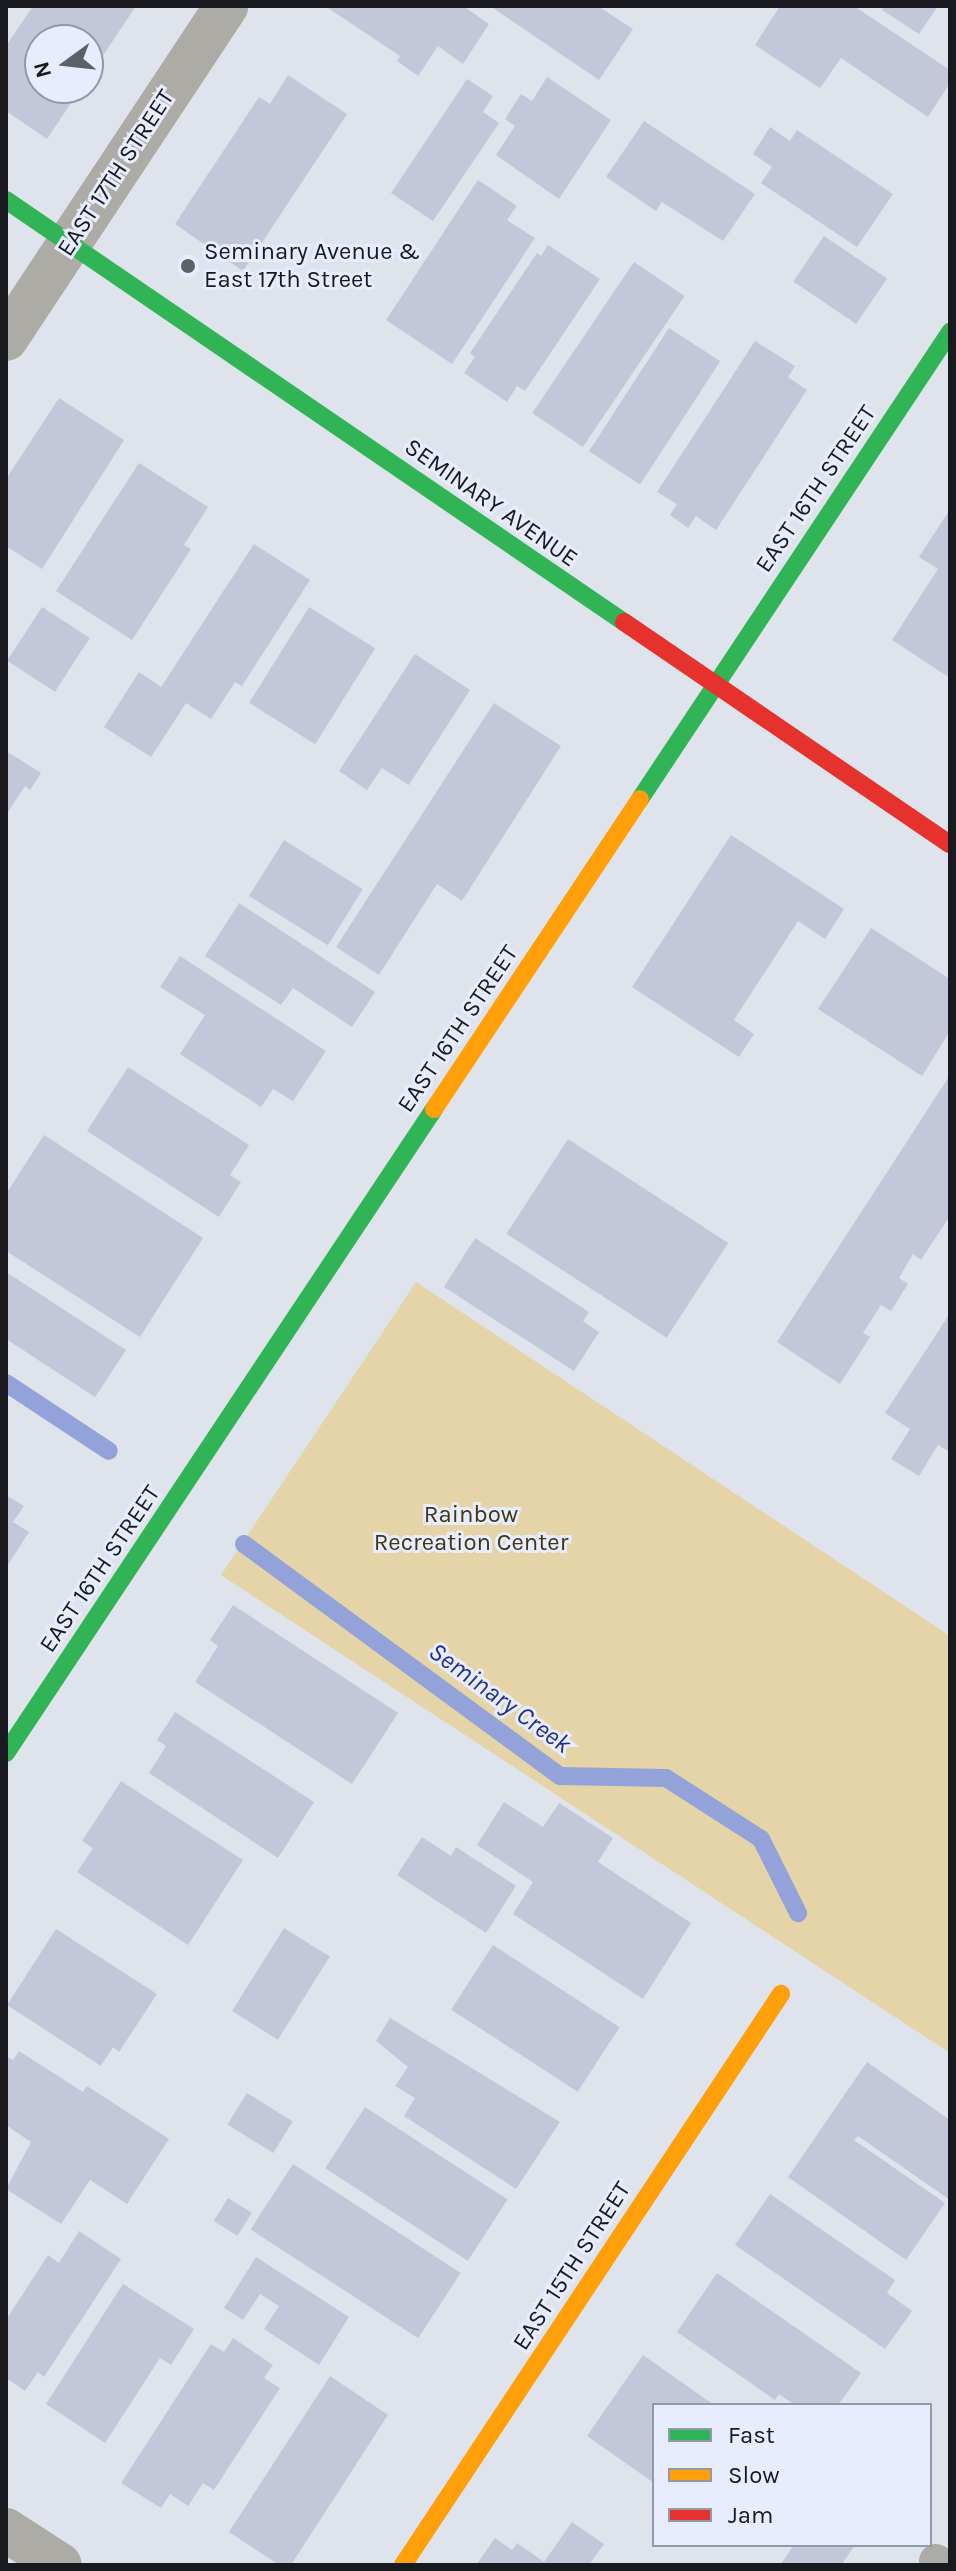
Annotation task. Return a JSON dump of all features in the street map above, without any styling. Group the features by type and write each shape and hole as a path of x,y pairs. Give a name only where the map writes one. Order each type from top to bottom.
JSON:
{"street":[{"name":"EAST 17TH STREET","path":"6,339 226,6"},
{"name":"SEMINARY AVENUE","path":"6,200 715,688 950,844"},
{"name":"EAST 16TH STREET","path":"6,1753 950,332"},
{"name":"EAST 15TH STREET","path":"403,2565 781,1994"},
{"path":"6,2530 60,2565"}],"green space":[{"name":"Rainbow Recreation Center","path":"416,1282 950,1636 950,2053 221,1575"}],"building":[{"path":"33,6 136,6 104,54 104,24 24,24 24,104 70,104 47,139 6,111 6,46"},
{"path":"325,6 463,6 489,24 463,64 438,46 418,76 397,61 400,56"},
{"path":"490,6 598,6 633,29 599,80"},
{"path":"780,6 854,6 950,70 950,83 928,117 841,58 820,88 755,45"},
{"path":"885,6 938,6 919,34 882,10"},
{"path":"288,75 347,114 243,271 175,224 259,97 270,104"},
{"path":"547,77 611,120 559,199 496,155 515,126 505,119 521,94 532,101"},
{"path":"467,79 493,96 483,112 499,123 433,221 391,193"},
{"path":"644,121 755,194 723,241 662,202 656,211 606,177"},
{"path":"770,127 790,141 797,130 893,194 857,247 761,183 772,167 753,154"},
{"path":"478,180 517,206 507,220 535,238 452,364 386,320"},
{"path":"824,236 887,278 856,324 793,282"},
{"path":"548,245 600,279 525,391 517,386 507,402 464,373 475,357 470,353 537,253 541,256"},
{"path":"634,262 685,296 583,447 532,413"},
{"path":"669,328 720,361 640,485 589,451"},
{"path":"755,341 795,366 788,377 807,390 716,530 696,516 688,528 670,515 677,504 657,492"},
{"path":"59,398 124,440 42,569 6,546 6,479"},
{"path":"139,463 208,507 184,545 191,549 132,640 56,591"},
{"path":"950,509 950,678 892,640 938,569 919,557"},
{"path":"254,544 310,580 242,686 235,682 211,719 186,703 151,757 104,727 139,672 161,687"},
{"path":"42,607 90,638 55,692 7,661"},
{"path":"309,607 375,648 315,744 249,703"},
{"path":"415,654 470,690 409,785 382,768 367,790 339,771"},
{"path":"494,703 561,746 462,901 437,884 379,975 336,947"},
{"path":"6,751 41,773 30,790 25,786 6,815"},
{"path":"731,835 844,909 825,939 798,921 734,1020 754,1034 739,1057 632,987"},
{"path":"284,840 363,889 328,945 249,896"},
{"path":"239,903 375,992 352,1027 293,988 281,1005 205,956"},
{"path":"871,928 950,979 950,1031 922,1076 818,1009"},
{"path":"180,956 326,1051 293,1101 273,1089 261,1107 180,1054 205,1015 160,987"},
{"path":"128,1067 249,1145 230,1175 241,1182 219,1217 87,1131"},
{"path":"950,1075 950,1216 921,1260 913,1254 899,1278 908,1284 891,1311 881,1305 863,1333 870,1337 840,1384 777,1342"},
{"path":"44,1135 203,1238 140,1337 6,1251 6,1194"},
{"path":"568,1139 728,1243 667,1338 506,1234"},
{"path":"475,1238 589,1312 583,1321 599,1332 574,1371 444,1287"},
{"path":"6,1272 126,1350 95,1397 6,1339"},
{"path":"950,1313 950,1452 938,1445 919,1476 891,1459 910,1429 885,1413"},
{"path":"6,1495 24,1506 13,1522 29,1532 6,1568"},
{"path":"233,1605 398,1713 352,1784 195,1682 218,1646 210,1640"},
{"path":"175,1712 314,1802 278,1858 149,1773 166,1746 157,1740"},
{"path":"121,1781 243,1860 188,1945 77,1872 93,1848 82,1841"},
{"path":"504,1802 543,1827 559,1803 613,1838 598,1862 691,1923 643,1999 513,1914 533,1882 477,1845"},
{"path":"422,1837 451,1856 456,1847 516,1886 486,1933 397,1875"},
{"path":"284,1928 330,1957 278,2040 232,2011"},
{"path":"56,1929 157,1994 119,2052 113,2047 101,2066 7,2005"},
{"path":"493,1945 620,2027 578,2092 451,2010"},
{"path":"390,2018 560,2122 516,2189 404,2116 415,2098 395,2086 408,2067 376,2041"},
{"path":"19,2051 83,2092 87,2086 169,2139 127,2204 90,2180 61,2224 6,2189 31,2142 6,2125 6,2056 13,2060"},
{"path":"867,2062 950,2120 950,2200 858,2136 854,2140 945,2203 906,2260 788,2177"},
{"path":"247,2093 293,2122 273,2153 227,2124"},
{"path":"365,2107 508,2200 468,2261 325,2168"},
{"path":"293,2164 461,2273 418,2338 251,2229"},
{"path":"770,2194 895,2280 887,2293 912,2311 885,2349 735,2245"},
{"path":"228,2198 252,2213 237,2236 214,2221"},
{"path":"79,2231 121,2259 44,2377 38,2372 25,2391 6,2378 6,2320 48,2255 59,2263"},
{"path":"256,2257 349,2317 319,2365 264,2329 279,2306 260,2294 243,2320 224,2308"},
{"path":"717,2273 861,2373 839,2403 792,2403 779,2394 775,2400 677,2332"},
{"path":"123,2284 194,2329 171,2365 160,2358 105,2443 46,2404"},
{"path":"233,2338 273,2365 264,2378 280,2388 214,2490 203,2483 188,2506 170,2494 161,2508 121,2483 211,2344 224,2352"},
{"path":"643,2355 711,2403 652,2403 652,2482 587,2436"},
{"path":"330,2376 388,2415 291,2565 279,2565 229,2532"},
{"path":"572,2522 604,2544 589,2565 476,2565 495,2538 512,2550 517,2543 544,2562"},
{"path":"793,2547 854,2547 841,2565 780,2565"}],"waterway":[{"name":"Seminary Creek","path":"6,1383 109,1451"},
{"name":"Seminary Creek","path":"244,1544 560,1776 666,1778 761,1839 798,1913"}],"traffic: fast":[{"path":"6,200 624,622"},
{"path":"640,799 950,332"},
{"path":"6,1753 434,1109"}],"traffic: slow":[{"path":"434,1109 640,799"},
{"path":"403,2565 781,1994"}],"traffic: jam":[{"path":"624,622 950,844"}],"place":[{"name":"Seminary Avenue & East 17th Street","path":"188,266"}]}
